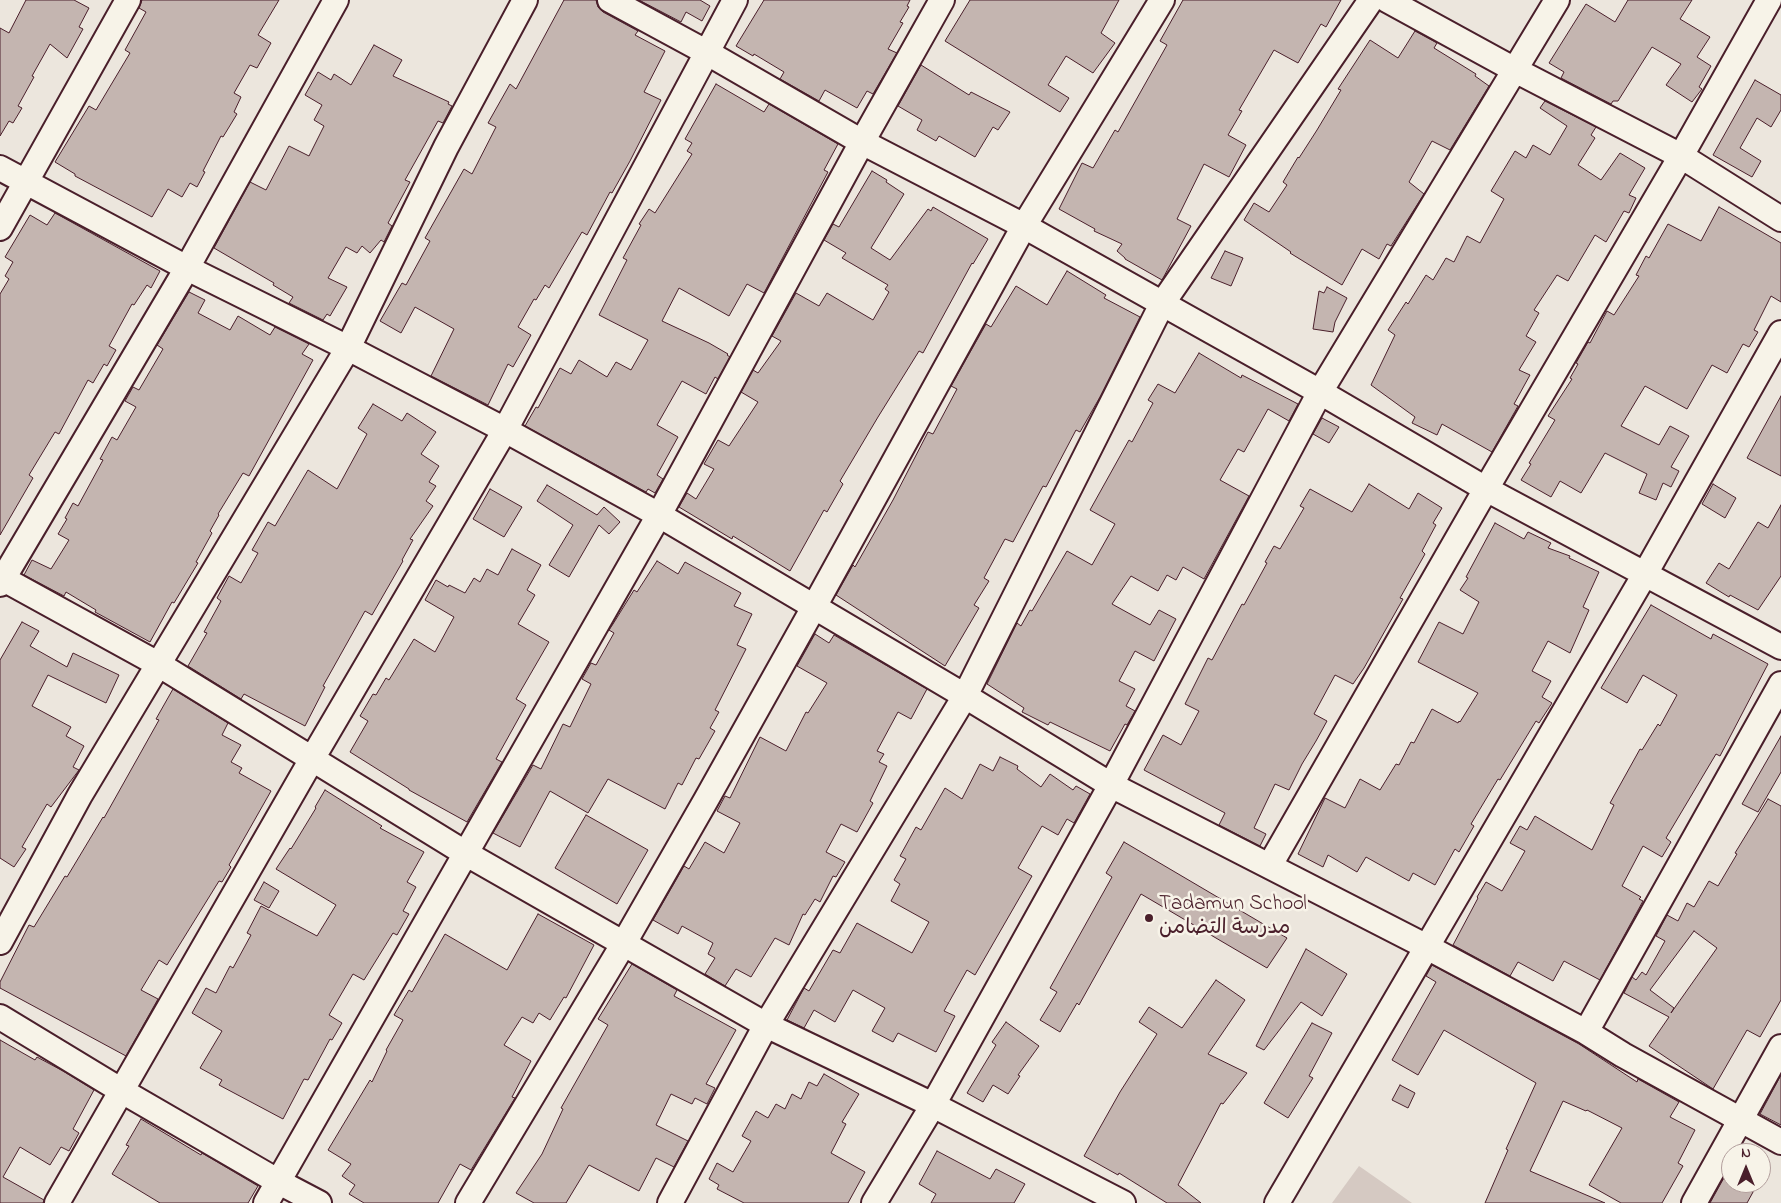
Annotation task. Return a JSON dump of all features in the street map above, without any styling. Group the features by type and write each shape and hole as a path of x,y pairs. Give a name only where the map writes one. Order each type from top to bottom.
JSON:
{"street":[{"path":"0,228 27,183 128,0"},
{"path":"336,0 187,268 1,580 158,664 465,853 766,1024 933,1105 1123,1203"},
{"path":"0,942 80,795 348,348 446,147 525,0"},
{"path":"610,0 706,52 862,142 1024,226 1320,392 1486,489 1781,647"},
{"path":"57,1203 312,759 505,430 735,0"},
{"path":"266,1203 659,515 862,142 942,0"},
{"path":"468,1203 624,943 814,607 1024,226 1162,0"},
{"path":"670,1203 766,1024 965,696 1162,304 1370,0"},
{"path":"1387,0 1515,70 1682,156 1781,219"},
{"path":"874,1203 933,1105 1111,785 1320,392 1557,0"},
{"path":"1270,865 1486,489 1682,156 1769,0"},
{"path":"0,168 187,268 348,348 505,430 659,515 965,696 1111,785 1428,947 1586,1032 1623,1055 1781,1142"},
{"path":"1277,1203 1645,574 1781,333"},
{"path":"1586,1032 1781,684"},
{"path":"0,1017 122,1091 279,1182 319,1203"},
{"path":"1694,1203 1781,1047"}],"shaded area":[{"path":"1359,1166 1412,1203 1332,1203"}],"building":[{"path":"26,0 74,0 89,8 79,27 83,29 67,58 50,44 18,106 22,108 13,123 9,121 0,136 0,28 9,33"},
{"path":"142,0 279,0 258,35 271,43 257,68 250,65 234,93 241,97 234,112 237,114 223,137 221,136 197,187 190,183 182,197 168,189 152,217 75,176 75,174 55,162 89,106 96,110 130,53 125,50 146,12 139,8"},
{"path":"564,0 596,0 598,7 603,12 638,31 635,35 665,51 644,92 661,100 630,161 612,193 610,192 587,235 582,232 549,288 545,285 536,300 534,299 518,327 531,335 513,367 508,364 488,405 431,376 454,329 415,307 401,333 380,321 402,283 406,285 430,241 425,238 464,169 472,174 496,127 488,123 510,84 516,89"},
{"path":"639,0 700,0 710,6 702,21 686,12 681,22"},
{"path":"764,0 910,0 907,6 909,7 900,22 903,23 888,49 897,53 873,94 867,91 857,108 825,90 819,101 780,79 784,72 754,54 753,56 736,46"},
{"path":"970,0 1119,0 1101,33 1115,43 1093,73 1066,56 1048,85 1069,98 1060,112 945,41"},
{"path":"1183,0 1341,0 1326,27 1321,24 1298,63 1274,50 1239,110 1242,111 1228,135 1246,145 1229,177 1204,164 1177,219 1191,226 1162,280 1125,259 1117,251 1122,244 1094,231 1095,229 1059,209 1082,163 1093,168 1115,130 1118,132 1167,45 1160,41"},
{"path":"1628,0 1692,0 1680,19 1710,37 1697,57 1711,66 1699,87 1702,89 1692,102 1666,85 1681,64 1652,47 1618,101 1613,101 1611,104 1561,78 1564,72 1549,63 1586,4 1615,22"},
{"path":"1415,31 1437,43 1434,48 1476,74 1475,76 1489,86 1450,150 1432,141 1409,182 1424,194 1391,246 1387,244 1379,259 1362,249 1342,285 1290,253 1244,220 1254,203 1269,212 1287,185 1283,182 1317,130 1341,90 1338,89 1370,40 1398,58"},
{"path":"374,45 402,60 393,76 449,102 448,104 452,106 443,123 438,121 405,180 410,182 388,223 392,226 384,242 381,240 370,253 362,246 357,253 346,247 328,278 347,287 330,316 327,314 323,320 289,303 293,297 273,285 274,283 214,248 250,182 266,190 289,146 309,156 324,126 314,120 322,105 305,95 318,72 331,80 334,74 351,85"},
{"path":"921,65 969,95 971,92 1010,112 998,130 993,127 975,157 939,136 936,141 917,130 922,120 898,106"},
{"path":"1755,80 1781,95 1781,110 1771,127 1757,118 1740,148 1761,161 1752,177 1713,155"},
{"path":"716,84 764,112 769,104 838,144 824,170 828,172 764,293 747,284 729,316 679,288 662,321 709,343 730,357 718,379 715,377 706,394 682,381 657,425 678,437 657,475 663,479 655,493 648,489 646,492 525,426 536,407 538,408 560,368 571,374 579,360 607,377 616,362 631,370 648,340 599,315 627,260 623,258 641,225 639,224 649,209 655,213 692,154 687,151 692,143 685,139"},
{"path":"1545,101 1596,127 1591,135 1595,138 1578,165 1601,180 1620,153 1645,168 1629,195 1636,198 1629,213 1624,211 1606,242 1595,235 1568,281 1557,275 1534,310 1539,313 1526,336 1536,342 1519,370 1530,375 1514,404 1518,406 1492,452 1442,424 1437,435 1412,423 1415,417 1371,385 1395,335 1388,330 1406,302 1408,304 1426,275 1433,280 1446,258 1454,262 1467,236 1480,243 1504,199 1491,191 1515,151 1526,158 1533,145 1550,155 1567,126 1540,108"},
{"path":"872,171 904,194 871,248 890,260 928,209 931,211 933,207 988,239 972,263 923,353 919,351 878,417 840,481 843,484 827,512 824,510 790,571 733,536 732,539 679,507 687,493 696,499 714,469 704,464 718,440 729,446 758,402 741,392 753,370 758,373 781,341 772,336 796,293 819,306 827,293 873,320 889,292 885,289 888,285 842,258 846,253 824,240 833,224 839,227"},
{"path":"1719,207 1781,243 1781,302 1771,296 1754,330 1758,332 1749,347 1743,344 1727,373 1712,365 1687,409 1645,386 1621,426 1659,445 1670,426 1689,436 1671,467 1679,471 1671,487 1663,483 1656,500 1639,493 1647,474 1605,453 1581,493 1560,481 1551,497 1521,480 1555,420 1548,416 1572,379 1570,378 1578,364 1576,363 1588,342 1590,343 1607,311 1614,315 1639,276 1636,275 1646,256 1649,258 1668,224 1701,241"},
{"path":"55,213 160,271 151,288 147,285 134,305 132,304 109,346 116,350 107,366 104,364 93,383 88,380 59,434 55,432 29,475 33,478 0,535 0,294 9,279 5,276 13,262 5,257 30,215 47,225"},
{"path":"1225,251 1243,258 1231,286 1211,278"},
{"path":"1067,271 1106,295 1104,298 1140,317 1100,397 1080,432 1076,430 1046,487 1043,486 1013,542 1005,539 984,578 989,581 974,605 979,608 945,666 836,595 853,565 855,567 893,500 928,432 933,434 957,389 951,386 986,324 991,327 1016,286 1047,305"},
{"path":"1327,287 1347,298 1335,322 1333,332 1313,329 1319,291 1324,293"},
{"path":"189,292 205,300 198,313 230,330 238,316 270,335 275,327 309,344 302,354 313,360 249,476 243,473 218,514 210,531 212,533 196,562 198,563 174,603 172,602 150,642 95,612 96,610 66,592 64,596 24,575 32,560 51,569 69,540 58,534 67,519 65,518 73,503 78,506 103,460 100,459 112,437 117,440 136,407 125,401 133,387 139,390 163,349 157,345"},
{"path":"1199,353 1241,378 1242,375 1298,404 1289,421 1268,409 1244,452 1238,449 1220,480 1249,496 1204,579 1183,567 1176,580 1167,575 1158,591 1131,576 1112,604 1150,625 1159,610 1176,619 1154,661 1135,651 1119,681 1135,689 1126,706 1135,711 1127,725 1125,724 1110,751 1050,722 1048,725 1022,712 1024,708 987,684 1017,623 1021,626 1030,610 1032,611 1067,551 1092,565 1115,524 1090,510 1129,440 1132,442 1153,403 1148,400 1158,384 1175,393"},
{"path":"1781,396 1781,476 1747,458"},
{"path":"373,404 402,421 407,413 436,432 421,454 439,466 429,482 436,486 426,501 433,506 410,539 413,540 403,561 372,615 365,611 323,686 325,687 305,726 244,694 241,699 188,666 207,633 204,632 221,601 217,598 229,576 241,583 258,553 252,550 268,522 275,526 308,470 337,489 367,434 358,428"},
{"path":"1322,418 1339,427 1329,443 1313,434"},
{"path":"1369,484 1409,509 1418,493 1442,508 1433,523 1436,525 1422,551 1425,554 1400,598 1403,599 1364,668 1353,684 1335,675 1314,714 1327,721 1316,741 1289,790 1275,784 1254,828 1266,834 1260,846 1219,825 1225,813 1144,770 1163,735 1181,745 1199,711 1185,704 1208,658 1212,660 1242,604 1244,605 1267,563 1265,562 1274,546 1280,549 1304,508 1300,506 1310,489 1352,512"},
{"path":"1713,484 1736,498 1725,518 1702,504"},
{"path":"547,485 597,515 604,507 620,522 609,534 599,525 569,577 549,565 573,525 537,501"},
{"path":"490,489 522,507 504,537 473,519"},
{"path":"1781,505 1781,576 1758,610 1730,595 1729,597 1706,583 1719,563 1729,569 1758,522 1768,528"},
{"path":"1495,523 1524,539 1528,532 1551,543 1548,548 1570,556 1569,558 1599,572 1583,607 1589,610 1570,653 1548,641 1532,671 1551,681 1542,697 1552,703 1539,723 1536,721 1500,780 1498,779 1471,824 1474,826 1459,852 1455,849 1435,885 1413,873 1409,881 1366,857 1357,872 1328,855 1323,867 1298,854 1325,798 1345,808 1360,779 1380,790 1396,764 1399,765 1411,742 1414,743 1432,709 1458,723 1478,693 1418,662 1439,622 1463,634 1479,602 1460,590 1468,578 1466,577"},
{"path":"512,549 541,565 527,590 535,595 518,624 549,642 516,699 526,705 496,759 502,762 467,822 409,790 350,752 368,721 360,716 373,694 376,695 386,678 389,680 414,639 435,652 454,617 425,600 436,580 465,593 474,578 480,582 487,569 498,575"},
{"path":"657,561 678,574 685,562 741,593 734,606 752,614 737,645 746,649 715,710 719,712 710,728 715,731 699,759 696,758 682,785 678,783 665,809 608,779 588,813 550,791 520,847 493,833 533,765 541,769 563,724 570,727 591,684 582,679 591,663 596,665 614,633 609,630 634,590 637,592"},
{"path":"1651,605 1711,639 1713,634 1768,664 1720,756 1716,754 1666,838 1671,842 1662,857 1643,846 1622,886 1641,897 1639,899 1643,901 1600,980 1564,961 1553,981 1518,962 1510,976 1453,945 1486,882 1502,891 1525,851 1510,843 1520,826 1527,830 1535,816 1592,850 1614,805 1610,803 1640,749 1642,750 1658,724 1660,726 1677,695 1643,675 1627,703 1601,688"},
{"path":"22,622 39,631 30,646 67,667 73,653 119,675 106,703 48,675 32,706 71,727 66,736 84,746 73,767 79,770 51,807 47,804 22,847 26,849 14,867 0,858 0,660"},
{"path":"815,634 829,643 834,635 927,689 911,719 898,712 877,751 884,754 879,762 887,766 870,801 873,803 857,832 841,824 826,852 845,862 836,877 833,876 820,902 815,899 805,915 803,914 789,945 775,938 751,977 736,969 725,986 705,974 715,958 708,954 713,943 682,926 678,934 653,920 684,866 689,869 705,842 724,853 740,823 717,811 725,796 730,798 760,737 786,751 806,712 808,713 827,683 797,666"},
{"path":"173,689 228,723 222,735 241,745 231,762 242,768 239,773 271,791 229,865 231,867 222,882 219,881 167,965 159,960 141,990 158,999 126,1056 0,988 0,982 29,925 34,927 104,818 159,720 156,719"},
{"path":"1781,736 1781,772 1758,812 1742,804"},
{"path":"1000,757 1018,766 1017,769 1041,787 1050,774 1073,790 1076,786 1090,794 1074,823 1067,819 1058,835 1042,826 1018,868 1032,876 975,975 967,970 944,1011 955,1016 936,1052 898,1033 893,1042 872,1031 885,1008 853,990 835,1022 814,1010 804,1028 787,1020 804,988 809,991 833,950 840,953 857,923 912,953 929,922 891,901 900,884 894,880 906,859 900,856 916,827 921,830 945,788 962,799 980,764 993,771"},
{"path":"325,790 382,826 380,828 424,852 407,882 416,887 403,911 409,914 397,935 393,933 364,980 353,974 329,1015 342,1023 332,1040 330,1039 308,1080 304,1079 283,1119 219,1085 222,1080 200,1068 222,1031 192,1013 206,988 216,993 230,966 233,968 251,935 247,933 261,906 317,936 336,905 276,869 291,849"},
{"path":"1768,799 1781,806 1781,1000 1760,1037 1747,1030 1713,1089 1649,1046 1669,1017 1624,993 1632,977 1636,980 1642,972 1646,975 1665,941 1656,936 1667,915 1678,921 1687,903 1694,907 1709,881 1718,886 1737,854 1735,853","holes":["1694,931 1717,948 1671,1013 1674,1008 1650,990"]},
{"path":"586,815 648,850 617,904 555,868"},
{"path":"1124,842 1287,938 1267,968 1141,894 1079,1005 1077,1003 1060,1032 1040,1020 1057,992 1050,988 1112,877 1106,873"},
{"path":"264,882 279,891 269,908 254,900"},
{"path":"538,914 594,945 566,998 564,997 550,1020 539,1013 533,1023 522,1017 504,1045 531,1061 512,1097 515,1098 471,1170 460,1164 438,1203 364,1203 349,1194 355,1185 342,1176 351,1164 328,1150 370,1080 372,1082 386,1050 403,1020 394,1015 409,990 412,992 445,934 507,970"},
{"path":"1306,949 1347,974 1322,1016 1301,1002 1264,1050 1256,1046"},
{"path":"632,964 677,990 674,996 736,1030 706,1084 715,1088 707,1104 695,1098 692,1104 671,1094 656,1125 688,1141 674,1167 656,1158 639,1191 589,1165 566,1203 534,1203 516,1193 542,1154 563,1109 561,1108 608,1025 598,1019"},
{"path":"1432,965 1579,1044 1637,1082 1638,1079 1679,1102 1670,1117 1695,1130 1678,1163 1683,1166 1662,1203 1621,1203 1589,1185 1622,1128 1587,1110 1563,1101 1530,1171 1605,1203 1485,1203 1508,1150 1506,1149 1536,1083 1444,1030 1418,1075 1392,1060 1436,982 1426,976"},
{"path":"1216,980 1245,1000 1208,1054 1247,1073 1223,1104 1221,1103 1178,1185 1201,1203 1167,1203 1119,1173 1118,1175 1084,1156 1120,1092 1157,1034 1139,1022 1149,1007 1182,1028"},
{"path":"1006,1022 1039,1046 1018,1075 1020,1076 1008,1094 993,1085 983,1102 967,1093 996,1045 992,1042"},
{"path":"1312,1023 1332,1033 1309,1076 1313,1078 1288,1118 1264,1103"},
{"path":"0,1040 35,1060 37,1057 94,1090 73,1129 79,1133 69,1151 61,1147 50,1165 20,1147 3,1177 44,1200 43,1203 0,1203"},
{"path":"824,1074 859,1094 842,1122 846,1124 831,1153 865,1172 848,1203 744,1203 717,1189 719,1185 709,1179 717,1163 733,1172 751,1141 742,1136 756,1111 768,1118 776,1104 785,1109 792,1094 801,1099 809,1082 817,1086"},
{"path":"1781,1075 1781,1125 1760,1114"},
{"path":"1400,1085 1415,1093 1408,1108 1392,1100"},
{"path":"141,1119 258,1186 248,1203 160,1203 112,1174 129,1146 126,1145"},
{"path":"937,1151 990,1179 996,1169 1025,1184 1014,1203 931,1203 936,1194 919,1184"},
{"path":"1721,1183 1721,1193 1752,1193 1747,1203 1710,1203"}],"place":[{"name":"Tadamun School مدرسة التضامن","path":"1149,918"}]}
